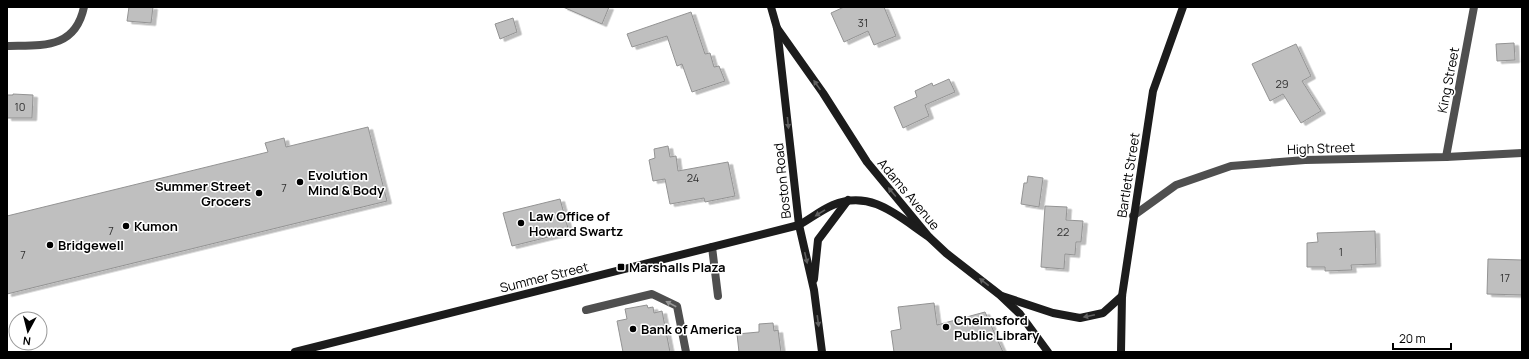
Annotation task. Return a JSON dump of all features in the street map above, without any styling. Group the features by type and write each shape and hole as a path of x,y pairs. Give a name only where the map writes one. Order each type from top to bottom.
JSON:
{"main road":[{"name":"Boston Road","path":"771,7 778,28 799,225 814,290 822,352"},
{"name":"Bartlett Street","path":"1121,352 1122,296 1133,216 1154,91 1183,7"},
{"name":"Adams Avenue","path":"778,28 823,93 867,162 929,237 946,253 1000,295 1020,314 1048,352"},
{"name":"Summer Street","path":"295,352 799,225 832,205 848,200"},
{"path":"814,290 818,240 848,200 864,200 883,206 929,237"},
{"path":"1000,295 1053,313 1080,318 1103,313 1122,296"}],"street":[{"path":"7,46 48,45 66,38 74,31 80,22 84,7"},
{"name":"King Street","path":"1446,157 1474,7"},
{"name":"High Street","path":"1133,216 1176,185 1231,166 1305,160 1446,157 1522,153"},
{"path":"712,247 718,296"},
{"path":"586,310 652,294 677,306 686,352"}],"building":[{"path":"129,7 153,7 151,23 127,21"},
{"path":"563,7 609,7 602,24"},
{"path":"844,7 884,7 896,36 874,45 868,31 844,42 831,13"},
{"path":"691,12 705,54 710,53 714,67 719,66 725,81 692,92 682,64 677,66 667,36 632,47 627,34"},
{"path":"513,18 517,32 500,39 495,24"},
{"path":"1514,43 1515,60 1497,61 1496,44"},
{"path":"1296,44 1311,76 1302,81 1321,111 1301,123 1283,94 1270,101 1252,64"},
{"path":"949,79 955,92 925,105 929,116 903,128 894,107 917,97 915,91 932,83 933,86"},
{"path":"7,95 33,95 32,118 7,118"},
{"path":"368,127 387,201 7,294 7,216 268,152 265,143 284,138 286,147"},
{"path":"668,146 670,157 676,156 678,171 728,162 735,196 705,202 704,198 670,204 665,179 653,181 649,160 655,158 654,149"},
{"path":"1028,176 1043,178 1039,207 1021,204 1024,183 1027,183"},
{"path":"560,199 569,232 512,246 503,213"},
{"path":"1045,206 1067,207 1066,220 1083,221 1081,242 1076,242 1075,255 1065,254 1064,269 1041,267"},
{"path":"1375,231 1376,264 1351,265 1352,270 1325,271 1325,267 1307,267 1307,243 1318,242 1317,233"},
{"path":"1488,259 1522,260 1522,295 1487,294"},
{"name":"Chelmsford Public Library","path":"934,303 937,325 985,312 1003,352 894,352 891,331 901,329 898,307"},
{"path":"647,305 648,308 653,307 654,313 662,311 670,352 623,352 617,321 627,319 625,309"},
{"path":"773,323 774,331 778,330 781,352 739,352 737,334 759,332 759,324"}],"place":[{"name":"Evolution Mind & Body","path":"300,182"},
{"name":"Summer Street Grocers","path":"259,193"},
{"name":"Law Office of Howard Swartz","path":"521,223"},
{"name":"Kumon","path":"126,226"},
{"name":"Bridgewell","path":"50,245"},
{"name":"Marshalls Plaza","path":"621,267"},
{"name":"Chelmsford Public Library","path":"946,327"},
{"name":"Bank of America","path":"633,329"}]}
